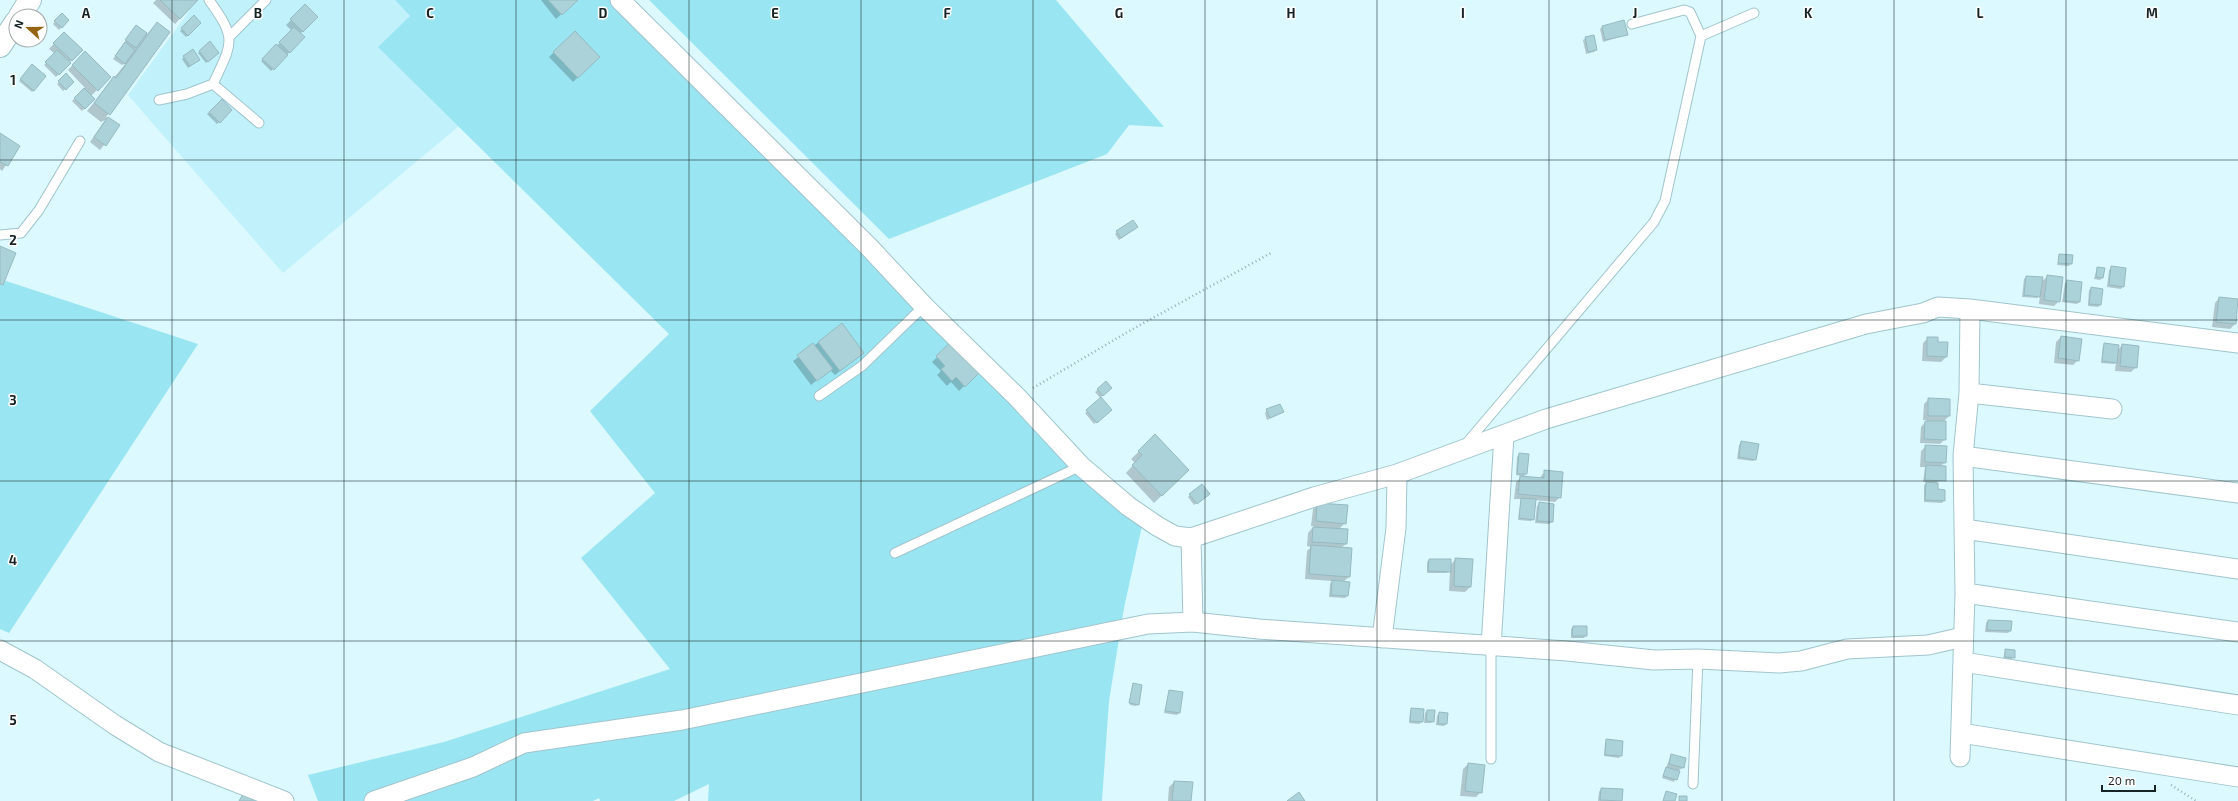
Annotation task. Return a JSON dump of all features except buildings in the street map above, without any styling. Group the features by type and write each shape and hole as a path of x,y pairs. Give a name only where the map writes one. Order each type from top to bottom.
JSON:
{"main road":[{"path":"0,46 8,34"}],"street":[{"path":"620,0 869,247 924,306 1017,397 1081,466 1128,506 1156,526 1175,536 1191,538 1314,497 1397,474 1546,419 1859,326 1923,313 1947,320 1970,315 2238,343"},
{"path":"1970,315 2238,354"},
{"path":"1960,757 1965,593 1963,456 1969,393 1970,315"},
{"path":"1969,393 2112,409"},
{"path":"1491,647 1504,435"},
{"path":"1963,456 2238,493"},
{"path":"1382,638 1396,528 1397,474"},
{"path":"1964,529 2238,569"},
{"path":"1191,538 1193,622"},
{"path":"1965,593 2238,632"},
{"path":"374,801 473,767 524,743 682,720 1090,634 1148,624 1193,622 1491,647 1568,651 1654,660 1698,659 1779,663 1801,661 1847,649 1928,645 1963,637"},
{"path":"0,650 35,669 115,725 159,752 284,801"},
{"path":"1963,662 2238,705"},
{"path":"1961,733 2238,777"}],"lane":[{"path":"159,100 187,94 213,84 230,47 230,36 220,15 210,0"},
{"path":"230,36 266,0"},
{"path":"1462,449 1604,279 1654,222 1665,201 1701,36 1690,12 1684,10 1632,24"},
{"path":"1701,36 1754,13"},
{"path":"213,84 259,122"},
{"path":"0,235 21,233 39,210 80,141"},
{"path":"819,396 862,366 924,306"},
{"path":"895,554 1081,466"},
{"path":"1491,647 1491,759"},
{"path":"1693,784 1698,659"}],"path":[{"path":"1017,397 1131,330 1271,253"}],"shaded area":[{"path":"181,0 395,0 410,16 379,47 459,126 283,273 128,95 190,10"},
{"path":"395,0 626,0 1003,381 1145,512 1124,608 1109,701 1102,801 708,801 709,784 674,801 600,801 599,798 593,801 318,801 308,775 444,742 670,669 581,558 655,493 590,411 669,334 378,47 410,16"},
{"path":"649,0 1056,0 1164,127 1129,125 1107,154 889,239"},
{"path":"0,279 198,344 9,633 0,629"}]}
